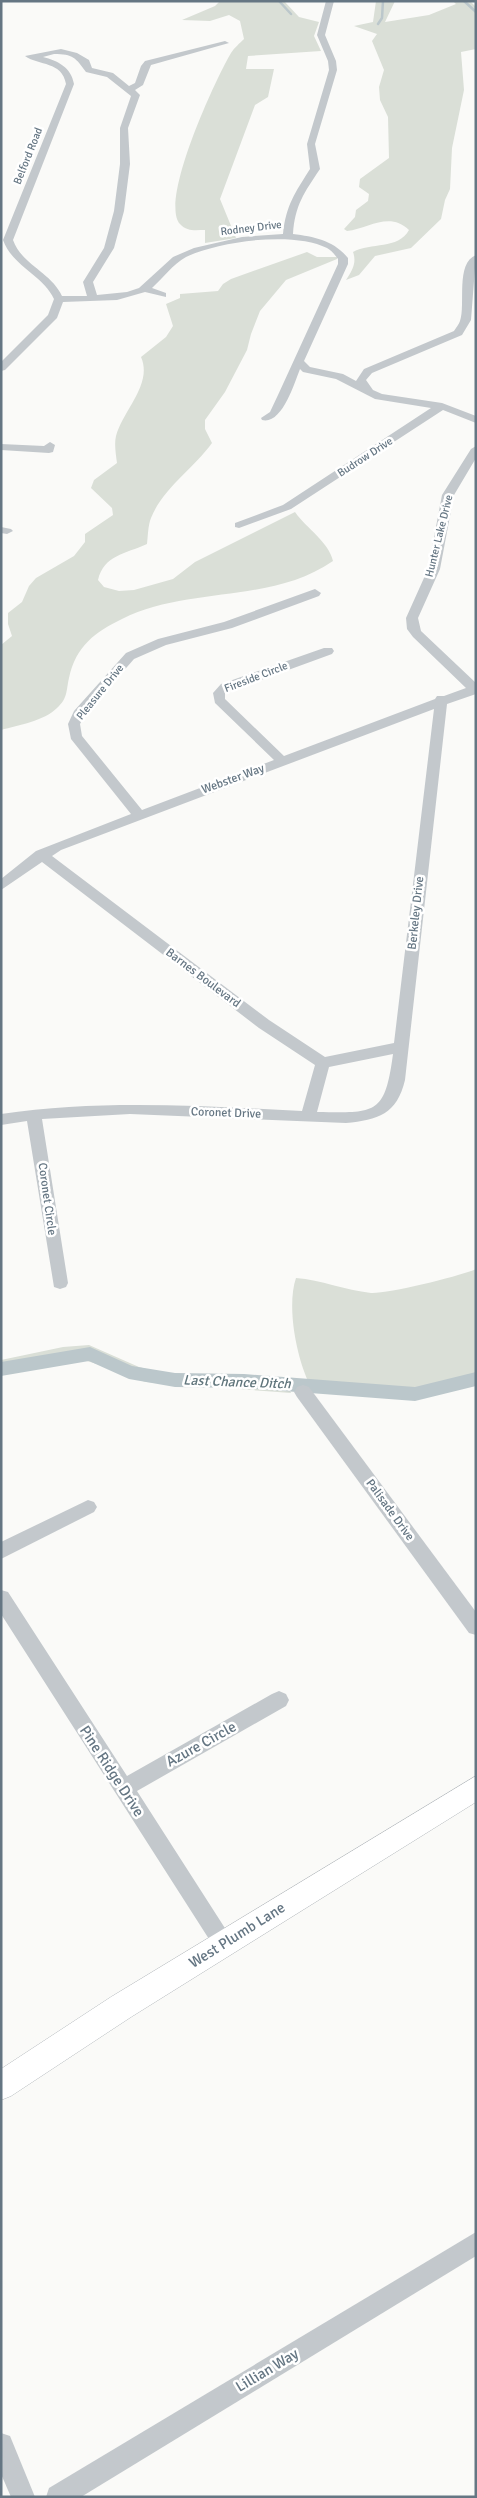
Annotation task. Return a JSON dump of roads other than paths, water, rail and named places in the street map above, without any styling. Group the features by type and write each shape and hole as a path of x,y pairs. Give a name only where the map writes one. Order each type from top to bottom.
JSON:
{"main road":[{"name":"West Plumb Lane","path":"1,2086 223,1943 476,1788"}],"street":[{"path":"288,236 290,214 294,202 315,169 311,144 333,70 332,61 321,35 330,1"},
{"path":"92,297 88,286 90,276 109,248 119,211 125,164 124,128 136,95 129,89 140,85 145,66 148,63 225,43"},
{"name":"Belford Road","path":"59,299 53,288 6,247 8,235 70,84 67,73 59,67 31,57 54,51 81,57 86,62 89,70 110,75 129,89"},
{"name":"Rodney Drive","path":"59,299 123,296 145,288 168,265 190,252 231,242 288,236 322,243 336,250 343,258 343,264 324,299 300,363"},
{"path":"370,393 361,380 368,371 458,333 466,320 468,276 476,258"},
{"path":"145,288 162,295"},
{"path":"1,368 53,316 59,299"},
{"path":"266,418 274,414 300,363 307,370 330,374 347,380 370,393 391,400 442,406 461,411 476,420"},
{"path":"330,374 362,372 380,366"},
{"name":"Budrow Drive","path":"239,525 287,507 442,406"},
{"path":"1,447 49,450 50,445"},
{"name":"Hunter Lake Drive","path":"475,689 417,634 413,629 412,618 434,569 448,495 476,449"},
{"name":"Pleasure Drive","path":"138,814 76,736 74,724 80,714 116,670 137,652 162,642 228,625 315,593"},
{"name":"Fireside Circle","path":"282,761 219,700 218,695 220,691 228,686 328,651"},
{"name":"Webster Way","path":"4,879 41,854 138,814 442,699 475,689"},
{"name":"Berkeley Drive","path":"401,1047 442,699"},
{"name":"Barnes Boulevard","path":"41,854 264,1024 323,1063"},
{"path":"308,1117 323,1063 401,1047"},
{"name":"Coronet Drive","path":"1,1120 34,1114 110,1109 308,1117 360,1117 387,1106 396,1090 401,1047"},
{"name":"Coronet Circle","path":"34,1114 60,1284"},
{"name":"Palisade Drive","path":"304,1392 476,1627"},
{"path":"1,1551 88,1507"},
{"name":"Pine Ridge Drive","path":"1,1598 223,1943"},
{"name":"Azure Circle","path":"124,1788 279,1700"},
{"name":"Lillian Way","path":"58,2497 476,2244"},
{"path":"1,2444 23,2497"}],"waterway":[{"path":"279,1 291,14"},
{"path":"378,24 382,18 383,1"},
{"path":"464,1 476,12"},
{"name":"Last Chance Ditch","path":"1,1369 27,1363 90,1354 129,1372 175,1380 244,1381 415,1394 476,1379"}]}
